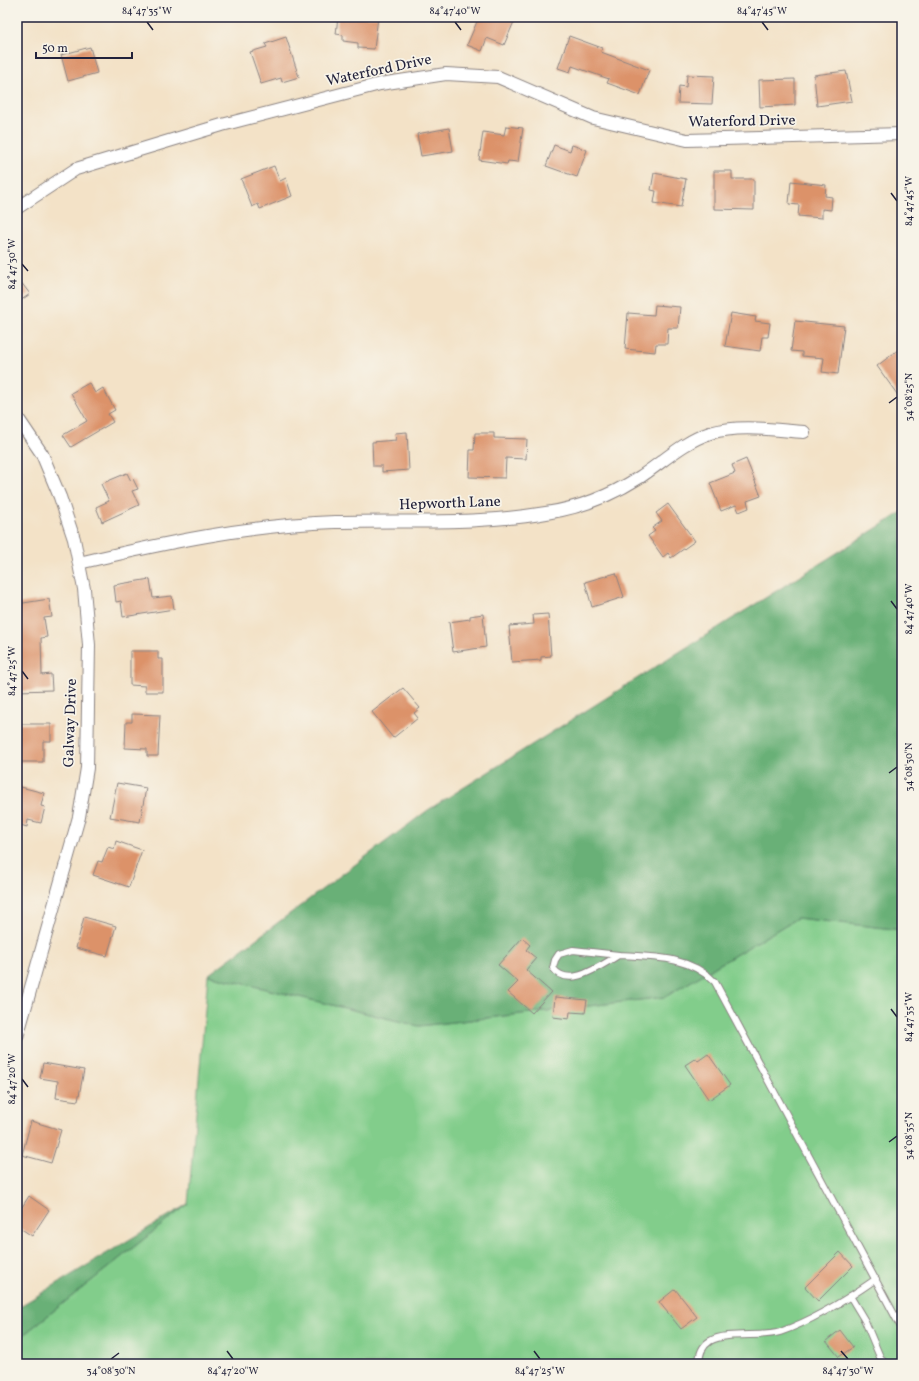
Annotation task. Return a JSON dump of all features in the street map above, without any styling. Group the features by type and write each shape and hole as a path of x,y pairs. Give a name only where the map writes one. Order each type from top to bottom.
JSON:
{"street":[{"name":"Waterford Drive","path":"17,208 76,169 237,121 380,84 446,74 498,76 593,118 687,140 902,134"},
{"name":"Galway Drive","path":"17,417 42,454 72,532 84,589 89,645 87,768 79,817 17,1036"},
{"name":"Hepworth Lane","path":"79,563 176,540 258,528 335,522 469,522 547,513 597,500 640,477 684,444 712,433 747,428 804,432"}],"lane":[{"path":"619,955 577,976 567,978 558,975 554,968 555,960 559,954 574,950 657,958 691,965 700,968 715,982 902,1329"},
{"path":"699,1364 699,1353 710,1341 728,1336 779,1332 828,1309 876,1279"},
{"path":"850,1296 865,1321 880,1357 885,1364"}],"green space":[{"path":"902,512 902,930 797,918 665,997 419,1026 208,975 428,810"},
{"path":"797,918 902,930 902,1364 17,1364 17,1340 188,1204 208,975 419,1026 665,997"},
{"path":"188,1204 17,1340 17,1308"}],"building":[{"path":"338,17 378,17 374,49 358,48 358,43 343,41 343,35 336,34"},
{"path":"479,17 516,17 504,45 487,38 482,51 467,45"},
{"path":"569,36 602,48 601,52 649,70 640,95 607,83 609,79 572,66 570,72 558,68"},
{"path":"286,37 299,77 282,82 281,78 261,84 250,52 267,47 265,44"},
{"path":"90,47 97,73 68,81 61,55"},
{"path":"846,71 852,101 817,106 814,75"},
{"path":"687,75 714,76 712,104 678,103 679,86 686,87"},
{"path":"795,79 795,105 760,107 759,80"},
{"path":"506,126 523,128 518,162 508,161 507,164 479,160 483,132 504,135"},
{"path":"449,128 453,151 421,156 417,134"},
{"path":"554,145 570,151 572,145 587,150 577,177 546,166"},
{"path":"274,166 280,181 286,178 292,196 260,209 258,204 252,207 241,179"},
{"path":"714,171 732,171 732,179 754,179 754,210 714,209"},
{"path":"654,173 686,179 681,207 654,203 656,191 651,190"},
{"path":"791,181 826,185 825,196 832,197 831,210 822,209 822,218 798,216 799,205 789,204"},
{"path":"17,277 30,294 17,303"},
{"path":"655,305 680,307 678,328 668,328 667,344 656,344 655,352 625,349 628,313 654,315"},
{"path":"731,313 756,317 755,321 770,323 768,337 762,337 760,351 725,346"},
{"path":"795,321 844,326 838,374 822,372 824,358 802,356 802,352 791,351"},
{"path":"898,350 902,355 902,401 877,366"},
{"path":"89,383 95,393 103,388 115,410 108,414 113,422 71,447 63,435 87,421 71,393"},
{"path":"407,432 409,470 382,472 382,466 373,466 372,442 396,440 395,433"},
{"path":"475,433 494,433 494,438 527,439 526,459 506,458 505,478 469,477 470,450 474,450"},
{"path":"746,459 761,496 747,501 749,508 739,512 736,505 721,511 710,483 735,473 732,465"},
{"path":"127,473 131,481 133,479 138,489 132,491 139,505 102,522 96,507 109,501 101,484"},
{"path":"668,504 695,541 671,558 668,553 663,557 648,536 655,531 652,528 662,521 656,513"},
{"path":"616,573 624,597 592,607 585,582"},
{"path":"150,579 153,598 172,596 174,609 123,617 121,601 116,602 114,585"},
{"path":"49,599 52,617 44,618 47,637 41,638 42,675 51,674 52,690 17,691 17,655 19,655 17,604"},
{"path":"483,614 486,647 453,652 449,622 470,619 470,616"},
{"path":"548,614 551,656 541,657 541,660 512,662 509,626 534,624 533,615"},
{"path":"130,651 158,651 158,659 163,659 163,692 145,692 145,686 130,685"},
{"path":"403,688 420,708 414,713 418,718 393,738 372,712"},
{"path":"132,714 160,715 158,756 147,756 147,749 125,748 126,722 132,722"},
{"path":"17,724 51,724 51,741 43,741 43,762 17,762"},
{"path":"117,783 146,788 140,822 110,817"},
{"path":"17,786 44,793 41,806 45,807 41,823 28,820 27,827 17,824"},
{"path":"116,841 142,850 129,887 93,875 98,861 102,862 108,847 114,849"},
{"path":"84,917 116,926 107,956 76,948"},
{"path":"522,938 530,945 526,950 536,958 526,970 551,992 532,1013 508,992 518,982 498,965"},
{"path":"555,997 587,1000 585,1013 570,1012 569,1019 553,1017"},
{"path":"708,1054 730,1085 709,1100 685,1065 696,1058 698,1061"},
{"path":"43,1063 84,1070 78,1101 56,1098 58,1081 40,1078"},
{"path":"31,1121 61,1130 51,1163 22,1155"},
{"path":"29,1196 49,1210 32,1236 17,1226 17,1215"},
{"path":"840,1252 853,1266 818,1301 805,1287"},
{"path":"675,1289 697,1317 681,1329 659,1302"},
{"path":"840,1330 853,1347 839,1357 826,1341"}]}
